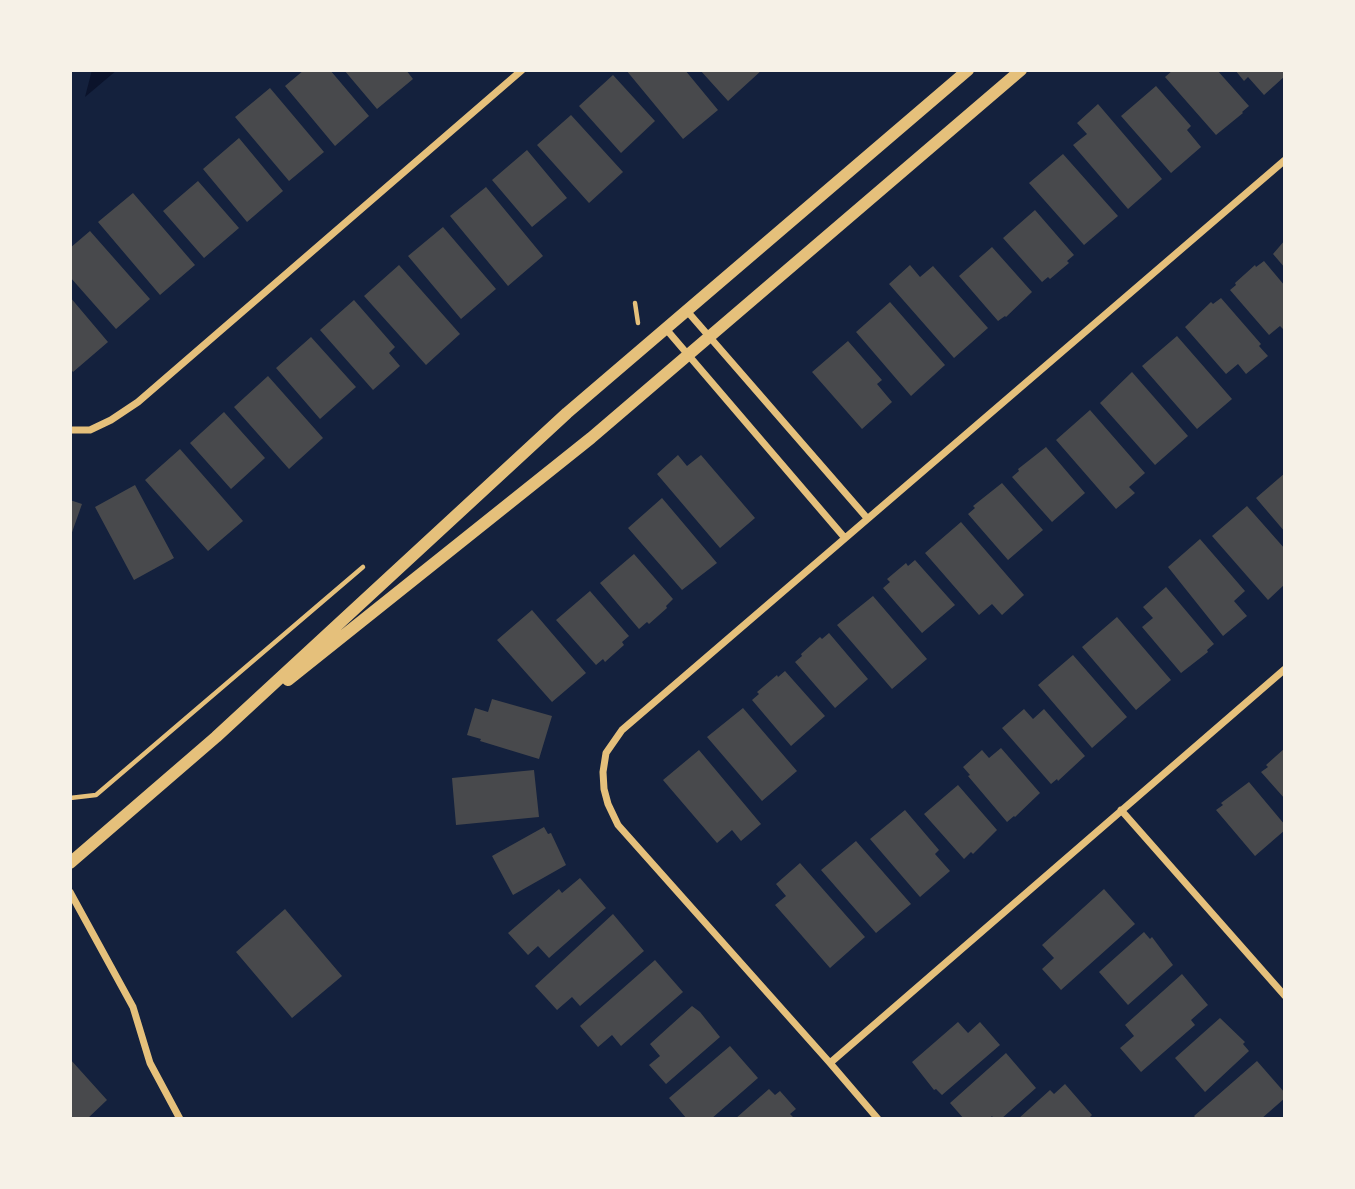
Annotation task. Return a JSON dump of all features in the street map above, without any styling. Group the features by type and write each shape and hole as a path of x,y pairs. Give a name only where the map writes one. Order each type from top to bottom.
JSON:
{"street":[{"path":"70,430 90,430 111,421 138,402 522,70"},
{"path":"70,863 216,737 567,413 968,70"},
{"path":"216,737 591,438 1021,70"},
{"path":"878,1119 618,825 608,804 603,772 606,753 622,730 1285,160"},
{"path":"687,311 867,518"},
{"path":"666,329 845,537"},
{"path":"830,1063 1285,669"},
{"path":"1121,810 1285,996"},
{"path":"70,892 133,1007 150,1063 180,1119"}],"path":[{"path":"635,303 640,333"},
{"path":"70,798 96,795 372,560"}],"water":[{"path":"92,70 117,70 85,97"}],"building":[{"path":"304,70 330,70 369,116 335,146 285,86"},
{"path":"344,70 406,70 413,79 377,109"},
{"path":"626,70 685,70 718,110 683,139"},
{"path":"700,70 762,70 728,101"},
{"path":"1173,70 1217,70 1249,106 1216,135 1165,77"},
{"path":"1235,70 1285,70 1285,76 1264,95 1248,77 1244,81"},
{"path":"613,75 655,121 621,153 579,106"},
{"path":"1156,86 1191,126 1187,130 1201,147 1171,173 1121,116"},
{"path":"270,88 324,152 289,181 235,117"},
{"path":"1098,104 1162,179 1128,209 1073,145 1087,134 1077,123"},
{"path":"571,115 623,172 589,203 537,145"},
{"path":"239,138 283,191 247,222 203,169"},
{"path":"527,150 567,198 532,227 492,180"},
{"path":"1063,154 1118,216 1084,245 1029,183"},
{"path":"198,181 239,228 204,258 163,211"},
{"path":"486,187 543,256 508,286 450,216"},
{"path":"133,193 195,265 160,295 98,222"},
{"path":"1035,210 1074,255 1067,261 1069,263 1050,279 1048,277 1042,282 1003,238"},
{"path":"443,227 496,289 461,319 408,256"},
{"path":"90,231 150,299 116,329 70,277 70,248"},
{"path":"1285,240 1285,268 1273,254"},
{"path":"992,247 1032,292 1006,317 998,321 959,276"},
{"path":"1264,261 1285,286 1285,331 1280,326 1269,335 1230,290 1255,265 1256,267"},
{"path":"399,265 460,334 426,365 364,296"},
{"path":"910,265 920,277 933,266 988,328 954,358 889,284"},
{"path":"70,297 108,342 73,372 70,368"},
{"path":"1221,298 1261,344 1259,346 1268,356 1246,374 1238,364 1226,374 1185,327 1211,302 1213,304"},
{"path":"354,300 395,347 389,353 400,366 373,390 320,330"},
{"path":"890,302 945,365 911,396 856,332"},
{"path":"1177,336 1232,399 1197,429 1142,366"},
{"path":"311,337 356,387 320,419 276,368"},
{"path":"848,341 882,380 877,384 892,402 862,429 812,372"},
{"path":"1132,372 1188,436 1155,465 1100,403"},
{"path":"268,376 323,438 289,469 234,407"},
{"path":"1090,410 1145,473 1129,487 1135,493 1116,509 1056,440"},
{"path":"224,412 265,458 231,489 190,443"},
{"path":"1046,447 1085,493 1052,522 1012,477"},
{"path":"180,449 243,521 208,551 145,480"},
{"path":"678,455 687,466 701,455 755,518 720,548 657,474"},
{"path":"1285,473 1285,532 1256,498"},
{"path":"1002,483 1043,530 1008,560 968,514 975,508 973,506"},
{"path":"135,485 174,558 134,580 95,507"},
{"path":"662,498 717,563 682,590 628,528"},
{"path":"70,500 82,504 70,538"},
{"path":"1247,506 1285,549 1285,584 1268,600 1212,536"},
{"path":"961,522 1024,595 1002,615 992,604 979,615 925,553"},
{"path":"1200,539 1245,591 1234,601 1247,616 1223,636 1168,567"},
{"path":"634,554 673,599 649,624 647,622 639,629 600,583"},
{"path":"915,560 955,605 922,633 883,588 890,582 887,579 906,563 908,566"},
{"path":"1166,587 1214,644 1181,673 1142,627 1153,618 1143,607"},
{"path":"590,591 629,636 622,642 624,645 605,662 603,659 596,665 556,620"},
{"path":"873,596 927,659 892,689 837,625"},
{"path":"532,610 586,673 552,702 497,640"},
{"path":"1117,617 1171,680 1136,710 1082,647"},
{"path":"829,633 868,679 835,708 795,662 820,637 822,639"},
{"path":"1073,655 1127,717 1092,748 1038,685"},
{"path":"785,671 825,716 791,746 752,700 759,694 757,692"},
{"path":"492,699 552,716 539,759 467,735 475,708 488,712"},
{"path":"743,708 797,771 762,801 707,737"},
{"path":"1024,709 1033,719 1044,709 1085,756 1058,781 1057,779 1051,784 1002,728"},
{"path":"1001,748 1040,793 1007,822 963,767 982,750 989,758"},
{"path":"1285,748 1285,799 1261,772"},
{"path":"699,750 761,824 741,841 732,830 717,843 663,780"},
{"path":"534,770 539,817 456,825 452,778"},
{"path":"1249,782 1285,825 1285,830 1255,856 1216,810 1223,805 1221,803"},
{"path":"958,785 997,830 973,854 971,852 964,859 924,814"},
{"path":"905,810 939,850 935,854 950,871 920,897 870,839"},
{"path":"544,827 548,834 551,833 566,865 513,895 492,856"},
{"path":"856,841 911,904 876,933 821,870"},
{"path":"800,863 865,937 830,968 775,905 786,896 776,884"},
{"path":"580,878 606,908 549,958 538,946 528,955 508,933 559,889 562,893"},
{"path":"1104,889 1135,924 1061,990 1042,969 1054,958 1042,945"},
{"path":"285,909 342,976 292,1018 236,952"},
{"path":"613,914 644,951 580,1006 572,997 557,1010 535,986"},
{"path":"1144,932 1150,939 1152,937 1173,965 1128,1005 1099,972"},
{"path":"655,960 683,992 621,1046 612,1035 598,1047 580,1026"},
{"path":"1182,974 1208,1005 1191,1020 1195,1025 1141,1072 1120,1048 1134,1036 1125,1025"},
{"path":"692,1006 720,1037 666,1084 649,1065 660,1056 650,1044"},
{"path":"1220,1018 1245,1042 1243,1044 1249,1051 1205,1092 1175,1058"},
{"path":"958,1022 968,1033 980,1022 1000,1045 942,1095 934,1090 912,1062"},
{"path":"730,1046 758,1078 711,1119 687,1119 669,1098"},
{"path":"1006,1053 1036,1088 1001,1119 994,1119 992,1116 989,1119 964,1119 950,1103"},
{"path":"70,1059 107,1100 87,1119 70,1119"},
{"path":"1257,1061 1285,1093 1285,1098 1261,1119 1197,1119 1194,1116"},
{"path":"1065,1084 1092,1115 1088,1119 1018,1119 1050,1090 1054,1094"},
{"path":"769,1089 775,1095 780,1091 796,1109 790,1114 795,1119 735,1119"}]}
